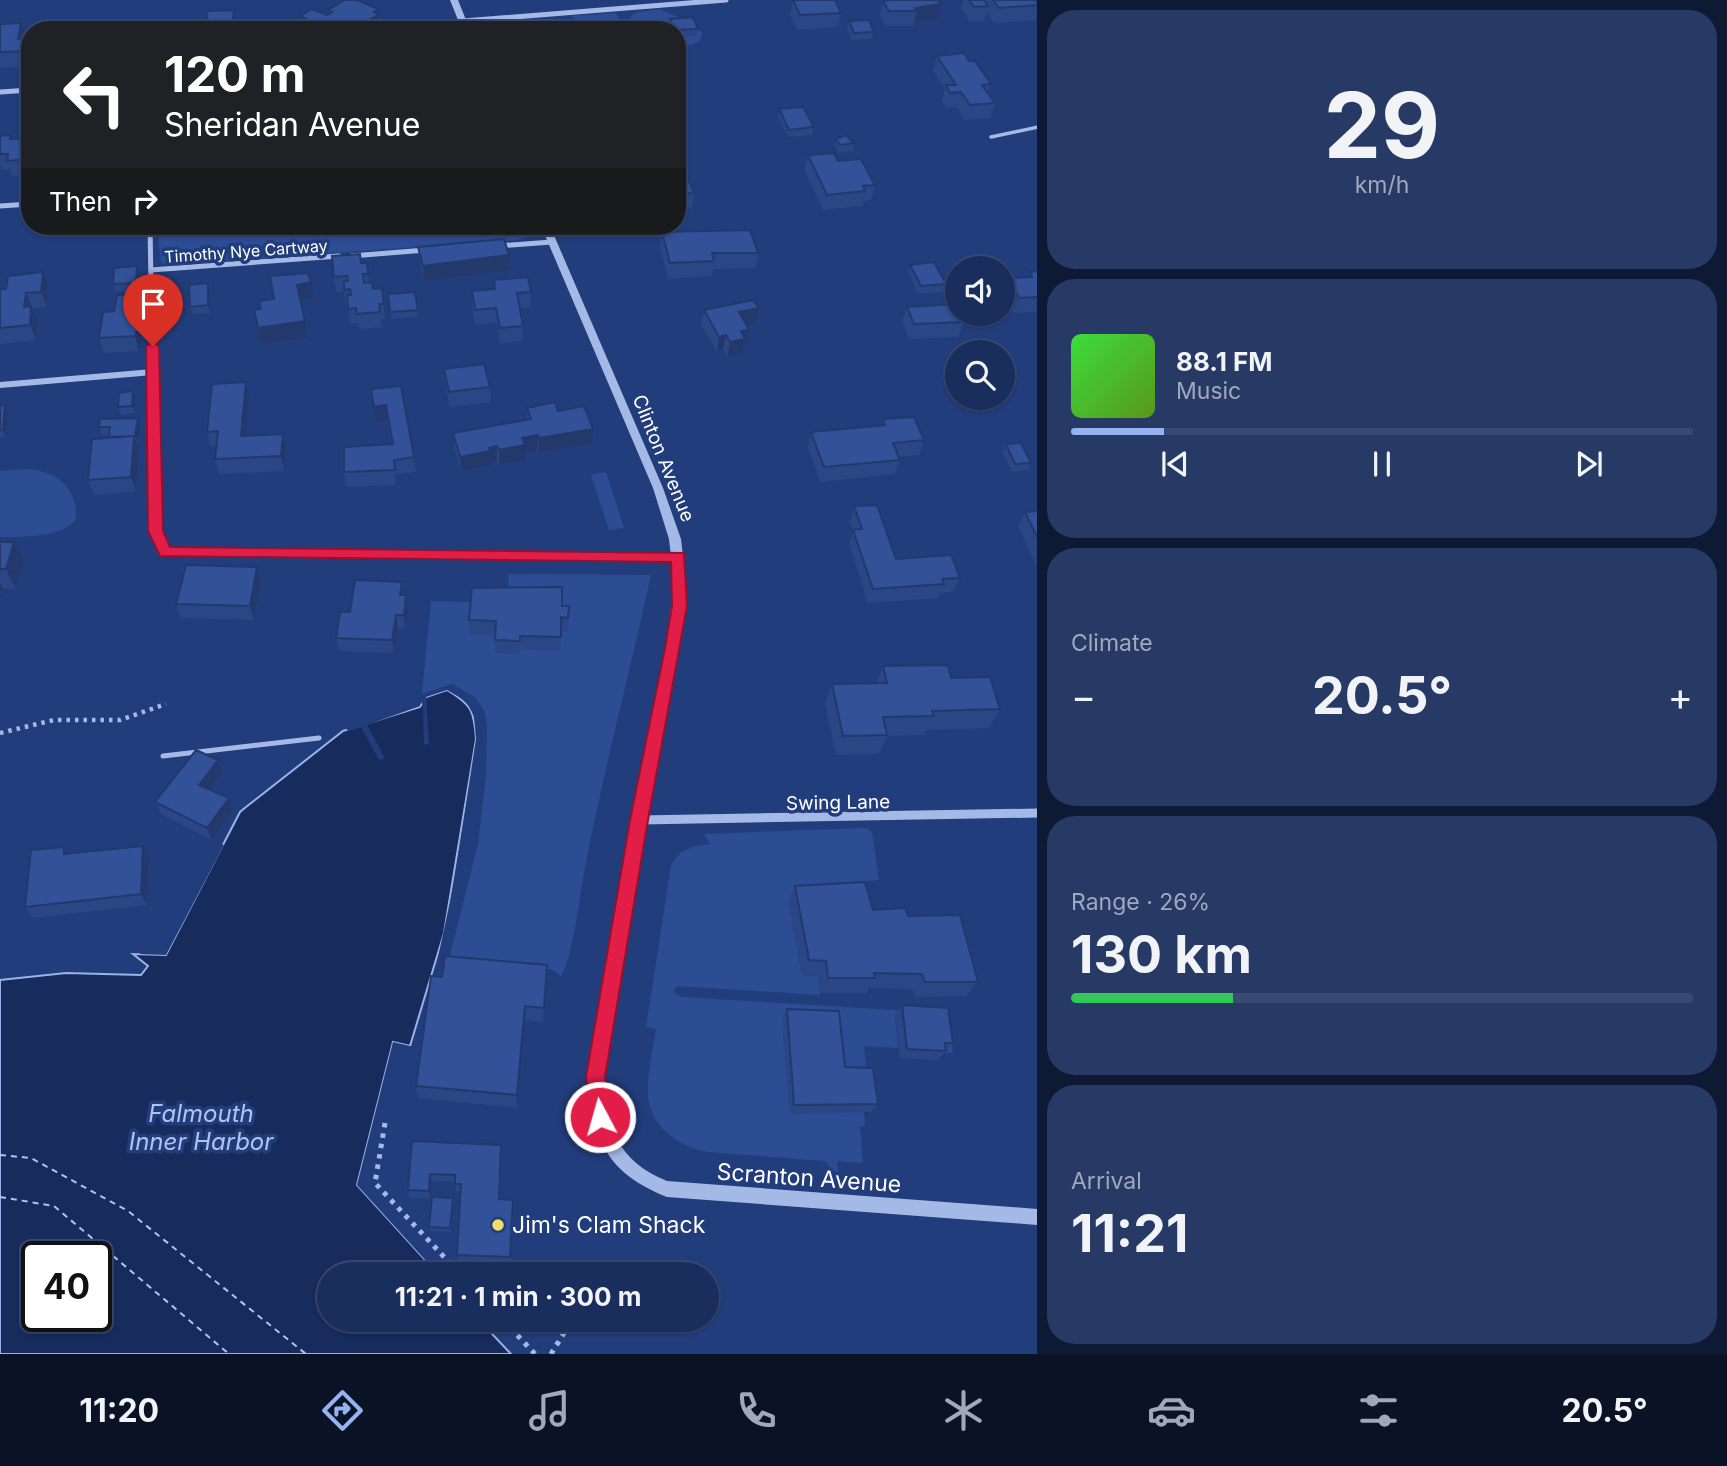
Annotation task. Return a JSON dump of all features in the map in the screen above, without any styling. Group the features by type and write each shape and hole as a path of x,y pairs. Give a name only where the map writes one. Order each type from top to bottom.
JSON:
{"street":[{"path":"454,0 462,21"},
{"path":"514,21 726,0"},
{"path":"0,92 21,91"},
{"path":"0,206 21,205"},
{"path":"150,235 155,531 161,548 171,555 679,557"},
{"name":"Clinton Avenue","path":"549,235 658,488 679,557 678,618 639,820 596,1077 597,1103 603,1131"},
{"path":"490,246 552,242"},
{"name":"Timothy Nye Cartway","path":"151,270 437,250"},
{"path":"0,385 153,372"},
{"name":"Swing Lane","path":"639,820 1037,813"},
{"name":"Scranton Avenue","path":"603,1131 632,1172 667,1189 1037,1217"}],"lane":[{"path":"991,136 1037,127"},
{"path":"163,756 319,738"}],"path":[{"path":"0,733 54,720 120,720 166,704"},
{"path":"386,1123 375,1183 449,1262"},
{"path":"514,1332 535,1354"},
{"path":"551,1354 565,1332"}],"shaded area":[{"path":"659,9 693,23 702,33 700,41 686,46 686,21 627,21 634,13"},
{"path":"616,13 619,19 577,21 572,16"},
{"path":"158,235 526,237 518,240 167,265 161,262"},
{"path":"29,469 49,474 64,484 73,499 76,519 62,530 52,533 0,537 0,471"},
{"path":"606,472 624,528 609,530 591,475"},
{"path":"508,574 651,575 593,826 573,939 561,976 551,969 449,959 478,844 486,775 487,726 485,712 476,698 452,684 422,694 431,601 472,602 509,596"},
{"path":"866,828 872,832 879,880 838,883 802,975 818,976 820,995 677,986 673,992 682,997 944,1013 947,1016 953,1053 945,1053 895,1015 898,1048 864,1046 867,1077 839,1076 783,1019 864,1112 865,1126 860,1127 863,1163 837,1161 838,1172 828,1171 829,1164 825,1161 707,1152 677,1140 660,1125 650,1106 648,1079 656,1029 646,1027 671,866 674,861 686,850 710,844 704,834"}],"water":[{"name":"Falmouth Inner Harbor","path":"447,690 462,700 473,715 476,739 444,933 410,1046 393,1042 357,1185 427,1262 317,1262 317,1332 490,1332 511,1354 0,1354 0,980 66,973 141,975 148,966 133,954 166,955 240,812 343,731 420,707 426,697"}],"pier":[{"path":"446,686 469,699 478,714 480,740 457,884 441,963 437,962 454,883 476,739 474,716 466,701 447,690 426,697 429,744 424,745 423,706 420,699 425,694"},
{"path":"418,702 420,706 367,725 385,758 379,760 361,727 348,731 346,728"},
{"path":"221,844 224,845 166,955 140,954 141,951 164,951"},
{"path":"393,1042 414,1047 410,1050 395,1046 361,1184 430,1262 427,1262 357,1185"}],"building":[{"path":"345,0 357,0 378,9 374,12 379,15 367,21 306,21 300,16 312,9 327,15 332,12 328,10"},
{"path":"793,0 835,0 841,13 800,15"},
{"path":"938,0 941,4 915,8 917,11 889,11 883,1"},
{"path":"969,0 984,0 988,6 974,7"},
{"path":"993,0 1036,0 1037,2 1037,5 999,8"},
{"path":"234,10 233,21 181,21 208,20 206,11"},
{"path":"693,17 698,29 686,30 686,21 670,19"},
{"path":"869,20 874,32 854,33 849,21"},
{"path":"21,23 18,39 21,39 21,51 0,52 0,24"},
{"path":"964,53 969,61 975,61 991,84 982,85 995,103 970,105 961,92 950,93 946,85 956,85 937,56"},
{"path":"803,107 814,127 789,130 779,109"},
{"path":"11,135 10,139 21,138 21,160 7,161 8,154 0,154 0,136"},
{"path":"846,135 854,143 840,145 836,139"},
{"path":"834,153 838,161 861,159 875,185 863,186 865,191 827,195 808,155"},
{"path":"686,173 694,193 686,193"},
{"path":"750,230 758,253 712,253 714,261 670,263 663,235 686,235 686,231"},
{"path":"504,239 509,255 423,266 418,247"},
{"path":"360,254 361,263 367,263 368,274 363,274 364,283 372,282 373,289 382,288 384,304 379,304 380,312 357,314 356,308 348,309 347,295 351,295 350,289 344,290 347,276 334,277 332,256"},
{"path":"934,262 945,284 921,286 910,265"},
{"path":"137,266 136,283 113,284 114,268"},
{"path":"1037,271 1037,297 1019,298 1015,290 1015,278 1032,277 1030,272"},
{"path":"43,272 41,292 26,293 24,307 31,306 30,325 0,328 0,289 6,289 8,276"},
{"path":"308,273 311,282 297,285 305,321 258,328 254,310 261,309 259,301 274,299 270,276"},
{"path":"528,277 531,292 517,293 523,326 500,328 496,308 475,310 472,291 495,289 494,280"},
{"path":"208,283 208,305 190,307 189,285"},
{"path":"415,292 418,310 390,312 388,294"},
{"path":"138,294 136,313 142,312 135,336 99,338 103,312 114,311 117,295"},
{"path":"753,300 759,308 739,312 749,330 741,331 745,339 730,342 726,335 719,337 704,310"},
{"path":"945,305 945,323 914,324 907,307"},
{"path":"484,364 490,387 449,392 444,369"},
{"path":"246,382 241,436 283,434 281,456 215,459 218,431 207,432 212,384"},
{"path":"401,386 414,457 394,460 395,470 344,472 344,447 393,444 386,405 374,407 371,389"},
{"path":"133,391 132,406 118,407 119,393"},
{"path":"555,402 558,411 584,406 593,429 539,438 538,435 522,438 525,445 499,450 497,446 489,448 490,451 460,457 453,433 531,419 527,408"},
{"path":"0,405 5,405 3,430 0,430"},
{"path":"914,417 924,440 893,443 900,460 824,467 811,432 885,425 883,419"},
{"path":"138,418 135,436 109,437 110,427 99,427 100,419"},
{"path":"134,436 131,477 88,480 92,439"},
{"path":"1021,443 1031,463 1015,464 1006,444"},
{"path":"877,505 896,559 951,555 960,578 942,579 944,584 873,589 853,530 862,529 854,506"},
{"path":"1037,511 1037,537 1025,512"},
{"path":"0,542 14,542 6,569 0,569"},
{"path":"186,565 257,567 250,606 176,604"},
{"path":"355,580 402,582 400,595 406,595 404,615 396,615 392,640 336,638 340,612 350,612"},
{"path":"562,587 562,606 569,606 568,618 561,617 561,637 520,636 520,641 495,640 496,621 469,620 472,588"},
{"path":"948,665 951,678 990,677 1000,709 932,711 934,716 883,717 887,735 843,736 832,684 887,683 883,666"},
{"path":"196,750 218,760 199,785 229,798 207,828 155,802"},
{"path":"143,846 141,894 25,907 31,850 64,847 64,854"},
{"path":"865,882 873,910 905,908 908,916 960,915 978,982 925,982 922,974 874,973 875,978 828,978 826,961 809,960 795,886"},
{"path":"445,956 547,965 544,1008 525,1006 517,1095 416,1086 431,976 442,977"},
{"path":"902,1005 948,1008 953,1043 945,1043 946,1051 907,1049"},
{"path":"787,1009 839,1011 845,1067 873,1068 878,1104 794,1105"},
{"path":"412,1141 501,1145 499,1199 513,1200 510,1257 457,1255 461,1184 455,1184 455,1175 430,1174 429,1191 408,1190"},
{"path":"432,1197 453,1198 450,1228 429,1227"}],"ferry route":[{"path":"0,1155 31,1158 128,1211 306,1354"},
{"path":"0,1197 54,1206 229,1354"}],"place":[{"name":"Jim's Clam Shack","path":"498,1225"}],"route":[{"path":"153,346 155,531 161,548 171,555 679,557 680,606 639,820 596,1077 600,1117"}]}
